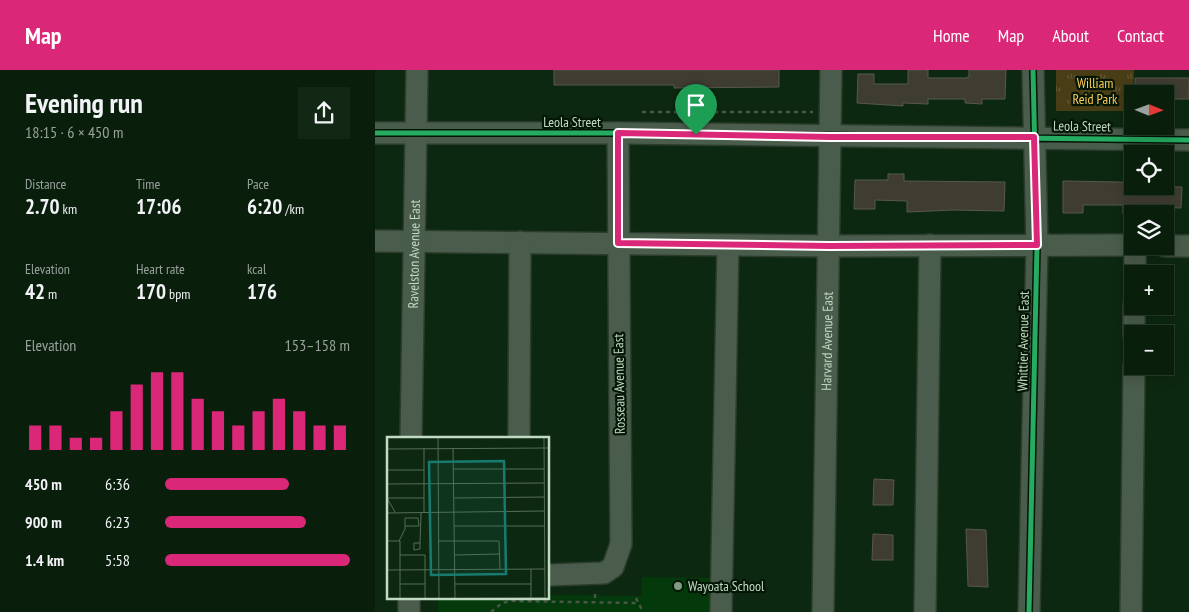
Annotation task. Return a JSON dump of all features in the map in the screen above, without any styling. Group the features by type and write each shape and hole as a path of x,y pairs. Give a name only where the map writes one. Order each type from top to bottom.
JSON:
{"street":[{"name":"Ravelston Avenue East","path":"411,437 417,70"},
{"name":"Harvard Avenue East","path":"823,612 831,70"},
{"name":"Whittier Avenue East","path":"1029,612 1037,245 1033,70"},
{"name":"Leola Street","path":"375,133 618,133 1189,140"},
{"name":"Rosseau Avenue East","path":"550,575 604,573 613,567 621,544 618,133"},
{"path":"375,241 829,246 1124,246"},
{"path":"519,437 520,242"},
{"path":"721,612 728,245"},
{"path":"925,612 931,245"},
{"path":"1174,246 1189,246"},
{"path":"1131,612 1133,375"}],"path":[{"path":"642,112 830,113"},
{"path":"636,598 643,612"},
{"path":"491,612 502,604 511,601 639,603"}],"shaded area":[{"name":"Wayoata School","path":"642,577 716,578 715,612 438,612 438,600 550,600 550,595 641,596"}],"green space":[{"name":"William Reid Park","path":"1056,70 1134,70 1133,85 1124,85 1124,111 1056,111"}],"building":[{"path":"554,70 779,70 779,87 674,88 674,85 554,85"},
{"path":"908,70 928,70 928,78 965,78 969,77 969,70 1006,70 1005,99 982,99 982,104 965,103 965,99 928,99 928,104 903,103 903,106 857,103 858,74 874,74 874,84 908,84"},
{"path":"1135,78 1189,78 1189,99 1174,99 1174,85 1135,85"},
{"path":"888,174 904,174 904,181 1005,182 1004,211 953,210 907,212 907,201 875,200 875,209 854,209 855,180 888,180"},
{"path":"1063,181 1124,182 1124,195 1174,195 1174,187 1182,187 1181,208 1174,208 1174,205 1124,205 1123,214 1123,205 1083,205 1083,213 1063,213"},
{"path":"874,479 894,480 893,505 873,505"},
{"path":"966,529 986,530 988,587 968,586"},
{"path":"873,534 893,535 893,560 872,560"}],"cycle path":[{"path":"1029,612 1037,245 1033,70"},
{"path":"375,133 618,133 1189,140"}],"place":[{"name":"Wayoata School","path":"678,586"}],"route":[{"path":"618,133 696,135 1034,137 1037,245 829,246 618,243 618,133"}]}
